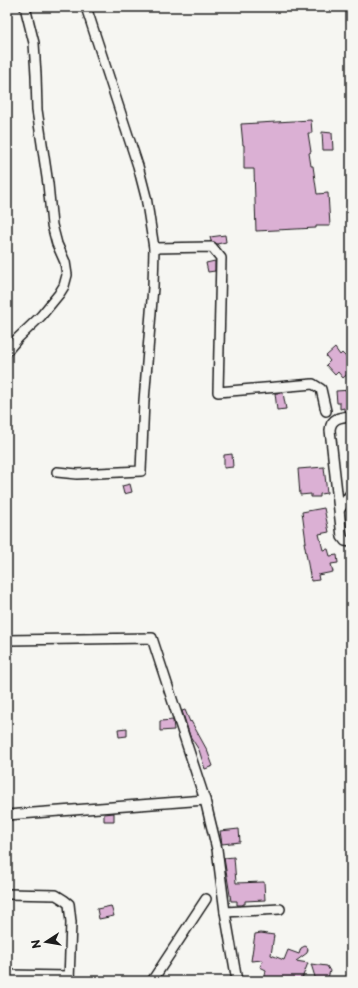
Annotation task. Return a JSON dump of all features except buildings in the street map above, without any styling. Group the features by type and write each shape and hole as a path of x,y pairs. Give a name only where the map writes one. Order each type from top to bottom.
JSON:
{"street":[{"path":"7,351 41,316 59,294 64,286 67,275 65,262 52,225 48,184 37,110 34,42 25,7"},
{"path":"58,472 77,474 141,471 144,401 153,287 154,248 146,197 138,166 86,7"},
{"path":"154,248 212,247 220,258 218,392 313,384 321,389 326,411"},
{"path":"351,416 335,418 330,426 343,539 351,542"},
{"path":"340,509 351,493"},
{"path":"7,640 152,638 205,800 217,849 225,912 237,981"},
{"path":"7,816 205,800"},
{"path":"7,894 56,895 69,904 72,922 69,979 7,975"},
{"path":"152,981 206,899"},
{"path":"225,912 280,909"}]}
